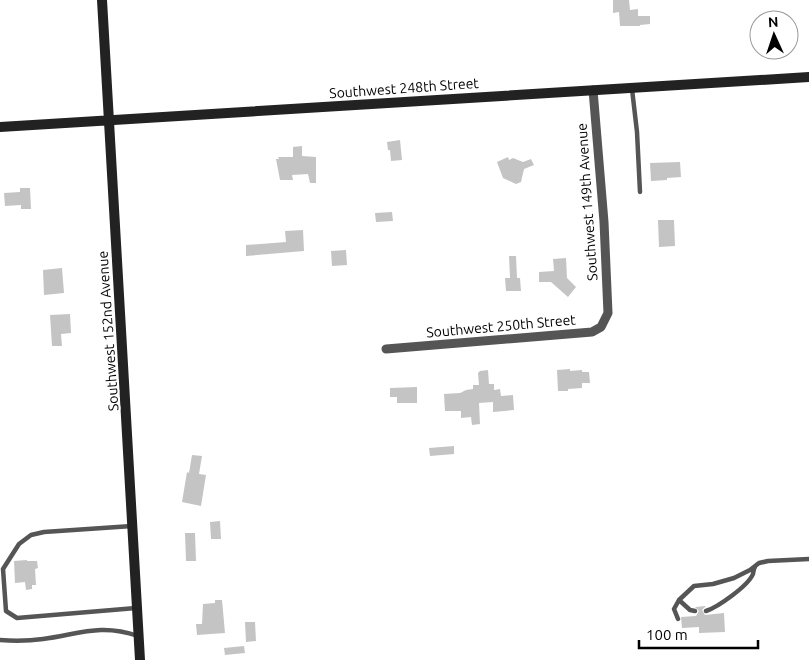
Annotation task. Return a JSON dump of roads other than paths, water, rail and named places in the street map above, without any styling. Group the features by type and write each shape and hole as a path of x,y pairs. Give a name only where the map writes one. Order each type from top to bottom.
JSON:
{"street":[{"name":"Southwest 152nd Avenue","path":"102,0 140,660"},
{"name":"Southwest 248th Street","path":"0,127 809,77"},
{"name":"Southwest 149th Avenue","path":"593,90 604,222 608,313"},
{"name":"Southwest 250th Street","path":"386,350 592,332 601,327 608,313"}],"lane":[{"path":"632,87 637,132 640,192"},
{"path":"132,526 44,532 30,535 19,544 3,569 6,611 17,618 137,608"},
{"path":"678,619 674,609 679,600 694,586 713,584 734,578 759,563 809,559"},
{"path":"706,611 726,599 748,581 755,567"},
{"path":"679,600 690,610 696,611"},
{"path":"0,640 36,640 80,632 108,630 122,631 139,637"}]}
